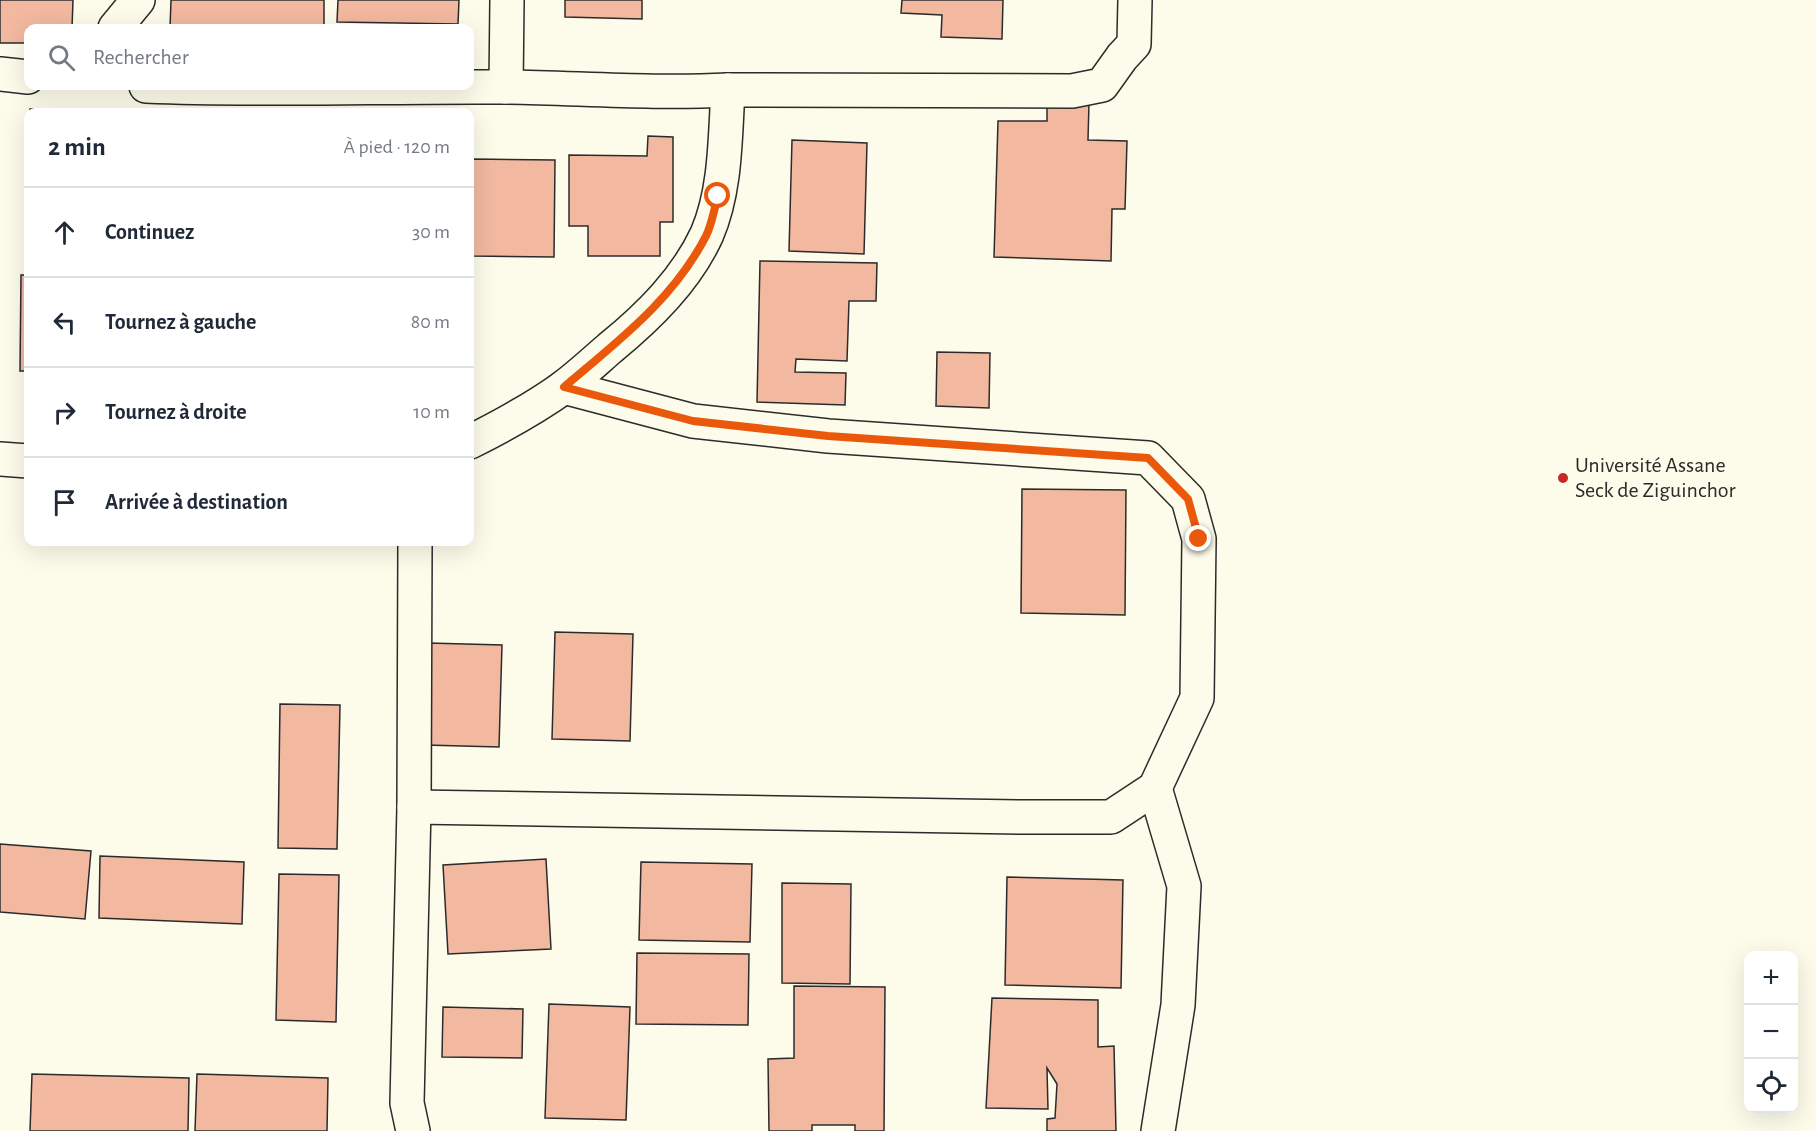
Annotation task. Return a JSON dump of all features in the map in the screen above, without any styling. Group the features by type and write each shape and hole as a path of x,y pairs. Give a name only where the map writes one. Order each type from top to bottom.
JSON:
{"street":[{"path":"119,24 138,0"},
{"path":"506,87 507,0"},
{"path":"474,88 506,87 676,93 728,90 1072,91 1102,85 1134,44 1135,0"},
{"path":"0,74 24,77"},
{"path":"155,90 177,100 430,90"},
{"path":"474,440 507,424 564,387 642,321 683,274 707,234 718,196 728,90"},
{"path":"414,807 1019,818 1111,817 1155,788 1197,698 1199,539 1188,499 1148,458 828,436 693,421 564,387"},
{"path":"0,459 24,461"},
{"path":"413,1131 407,1103 414,807 416,546"},
{"path":"1155,788 1184,886 1178,1005 1158,1131"}],"building":[{"path":"0,0 73,0 72,24 24,24 24,43 0,43"},
{"path":"171,0 324,0 324,24 170,24"},
{"path":"338,0 459,0 458,24 337,22"},
{"path":"565,0 642,0 642,19 565,17"},
{"path":"902,0 1003,0 1002,39 941,37 942,15 901,13"},
{"path":"1047,101 1089,103 1088,140 1127,141 1125,209 1112,209 1111,261 994,257 998,121 1047,121"},
{"path":"648,136 673,137 673,222 660,222 660,256 588,256 588,226 569,226 569,155 647,156"},
{"path":"792,140 867,143 864,254 789,251"},
{"path":"474,159 555,160 554,257 474,256"},
{"path":"760,261 877,263 876,301 849,301 847,361 796,359 795,372 846,373 845,405 757,402"},
{"path":"21,275 24,275 24,371 20,371"},
{"path":"937,352 990,353 989,408 936,406"},
{"path":"1022,489 1126,490 1125,615 1021,613"},
{"path":"555,632 633,634 630,741 552,739"},
{"path":"428,643 502,645 499,747 425,745"},
{"path":"280,704 340,705 337,849 278,848"},
{"path":"0,844 91,851 85,919 0,912"},
{"path":"100,856 244,862 242,924 99,918"},
{"path":"546,859 551,949 448,954 443,865"},
{"path":"641,862 752,864 750,942 639,940"},
{"path":"279,874 339,875 336,1022 276,1020"},
{"path":"1007,877 1123,880 1121,988 1005,985"},
{"path":"782,883 851,884 850,984 782,983"},
{"path":"637,953 749,954 748,1025 636,1024"},
{"path":"794,986 885,987 884,1131 855,1131 855,1125 812,1125 812,1131 769,1131 768,1059 794,1058"},
{"path":"992,998 1098,1000 1098,1047 1114,1046 1116,1131 1047,1131 1047,1119 1055,1118 1057,1084 1047,1068 1048,1109 986,1108"},
{"path":"549,1004 630,1007 626,1120 545,1118"},
{"path":"443,1007 523,1009 522,1058 442,1057"},
{"path":"32,1074 189,1078 188,1131 30,1131"},
{"path":"197,1074 328,1078 327,1131 195,1131"}],"place":[{"name":"Université Assane Seck de Ziguinchor","path":"1563,478"}],"route":[{"path":"718,196 707,234 683,274 642,321 564,387 693,421 828,436 1148,458 1188,499 1199,539"}]}
